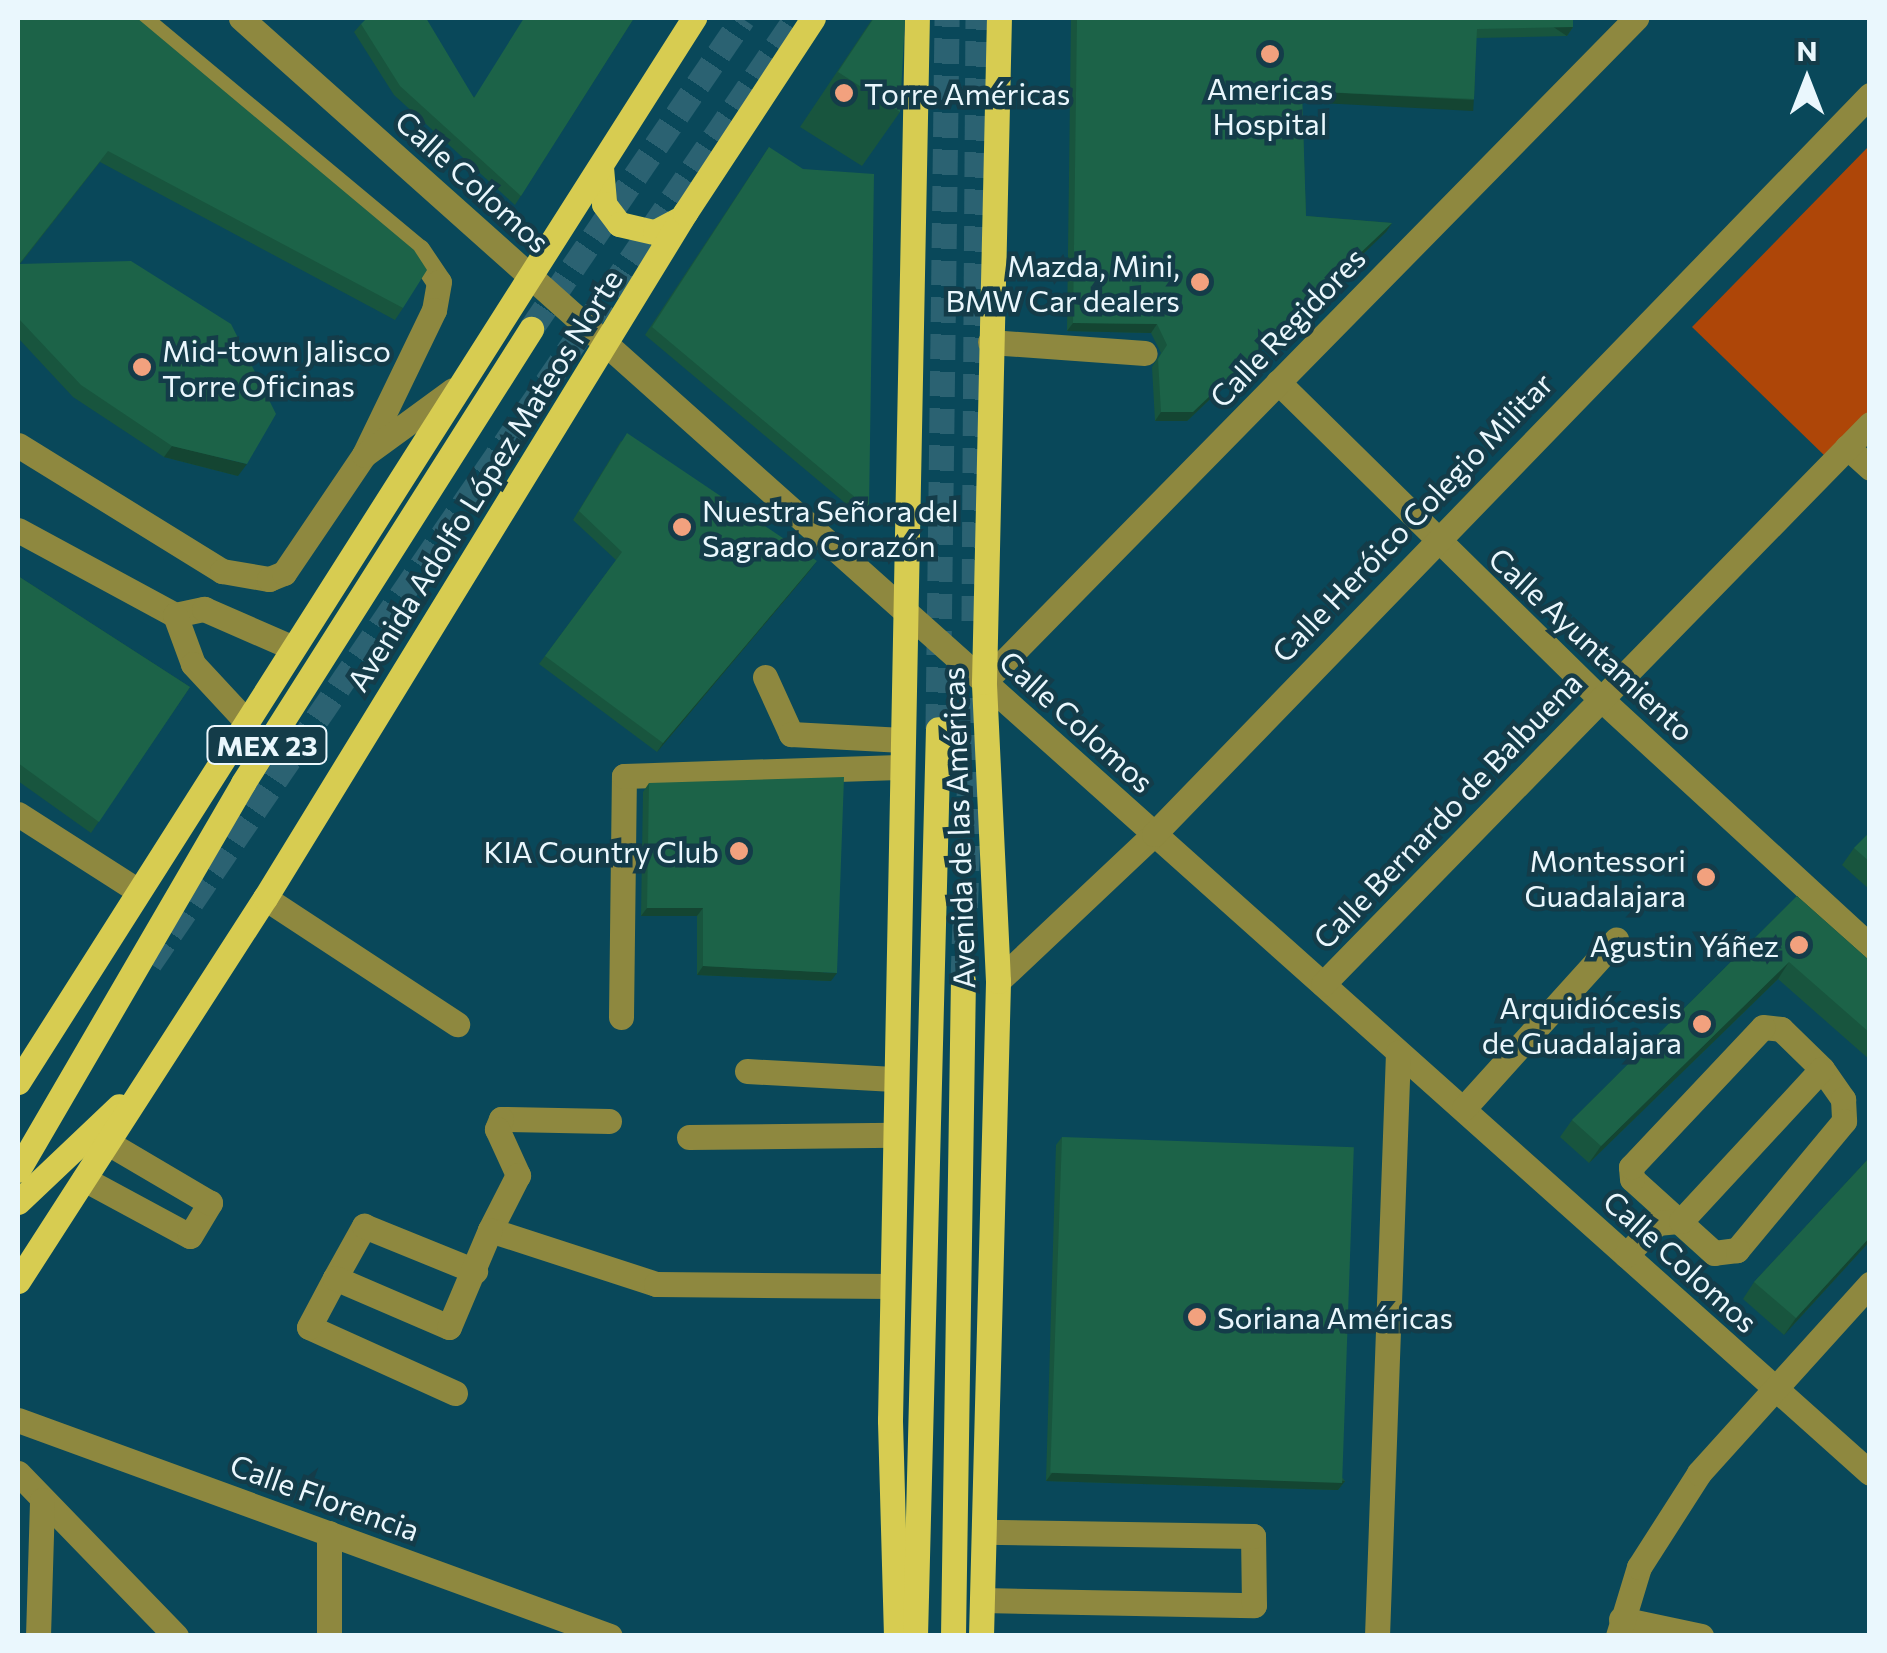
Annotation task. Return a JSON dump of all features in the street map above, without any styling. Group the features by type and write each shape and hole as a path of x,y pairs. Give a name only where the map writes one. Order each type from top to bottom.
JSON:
{"main road":[{"path":"21,1067 694,18"},
{"name":"Avenida Adolfo López Mateos Norte","path":"18,1281 264,898 685,213 813,18"},
{"name":"Avenida de las Américas","path":"896,1636 894,1079 917,18"},
{"name":"Avenida de las Américas","path":"981,1636 998,980 984,682 998,18"},
{"path":"601,167 604,204 630,230 666,228 685,213"},
{"name":"Avenida Adolfo López Mateos Norte","path":"18,1170 242,783 530,329"},
{"name":"Avenida de las Américas","path":"915,1636 938,729"},
{"name":"Avenida de las Américas","path":"953,1636 963,980"},
{"path":"18,1202 150,1076"}],"street":[{"path":"18,446 222,571 269,579 284,572 364,454 434,310 440,282 418,251 138,18"},
{"name":"Calle Colomos","path":"241,18 1870,1473"},
{"name":"Calle Regidores","path":"984,682 1627,21"},
{"name":"Calle Heróico Colegio Militar","path":"998,980 1154,834 1434,538 1870,95"},
{"path":"990,342 1145,353"},
{"name":"Calle Ayuntamiento","path":"1278,382 1601,699 1870,946"},
{"path":"364,454 453,390"},
{"name":"Calle Bernardo de Balbuena","path":"1323,984 1870,424"},
{"path":"1847,448 1870,468"},
{"path":"18,530 174,615 193,664 245,720"},
{"path":"204,608 222,571"},
{"path":"174,615 204,608 291,647"},
{"path":"766,677 791,734 903,740"},
{"path":"622,1017 624,776 899,767"},
{"path":"18,814 138,890"},
{"path":"264,898 457,1024"},
{"path":"1464,1108 1616,940"},
{"path":"1781,1028 1822,1069 1843,1098 1844,1122 1737,1250 1714,1252 1666,1216 1632,1180 1631,1167 1748,1035 1781,1028"},
{"path":"1377,1636 1398,1052"},
{"path":"1626,1255 1822,1069"},
{"path":"747,1071 894,1079"},
{"path":"335,1278 449,1327 518,1175 497,1129 501,1119 609,1122"},
{"path":"690,1137 895,1135"},
{"path":"84,1179 190,1236 210,1203 108,1142"},
{"path":"456,1393 309,1327 364,1226 475,1271"},
{"path":"490,1230 656,1284 892,1286"},
{"path":"1702,1636 1619,1627 1639,1567 1699,1473 1870,1284"},
{"name":"Calle Florencia","path":"18,1420 605,1635"},
{"path":"18,1473 176,1636"},
{"path":"18,1517 40,1498"},
{"path":"38,1636 40,1498"},
{"path":"982,1600 1254,1605 1253,1536 984,1532"},
{"path":"328,1636 329,1533"}],"shaded area":[{"path":"1869,146 1869,413 1826,457 1692,327"}],"building":[{"path":"18,18 137,18 414,250 427,270 403,308 108,151 19,264 131,261 231,324 276,414 247,464 172,446 81,385 18,318"},
{"path":"367,18 426,18 474,98 524,18 634,18 521,196 400,86 361,24"},
{"path":"874,18 905,18 900,112 838,72"},
{"name":"Mazda, Mini, BMW Car dealers","path":"1077,18 1573,18 1573,27 1477,29 1474,99 1302,91 1306,216 1392,223 1193,412 1161,412 1158,359 1167,345 1157,324 1073,323"},
{"path":"769,147 803,169 874,174 869,509 652,327"},
{"path":"627,433 817,561 663,743 545,656 622,552 579,511"},
{"path":"18,576 190,687 99,822 18,763"},
{"name":"KIA Country Club","path":"844,777 837,973 703,966 703,908 647,908 649,783"},
{"path":"1870,832 1870,862 1854,848"},
{"name":"Arquidiócesis de Guadalajara","path":"1797,896 1870,961 1870,1033 1789,962 1601,1146 1572,1120"},
{"name":"Soriana Américas","path":"1062,1137 1354,1147 1342,1483 1050,1473"},
{"path":"1870,1157 1870,1237 1796,1318 1754,1282"}],"tunnel":[{"path":"531,329 743,18"},
{"path":"150,963 796,18"},
{"path":"938,729 947,18"},
{"path":"974,621 978,18"},
{"path":"963,981 973,686"}],"place":[{"name":"Americas Hospital","path":"1270,54"},
{"name":"Torre Américas","path":"844,93"},
{"name":"Mazda, Mini, BMW Car dealers","path":"1200,282"},
{"name":"Mid-town Jalisco Torre Oficinas","path":"142,367"},
{"name":"Nuestra Señora del Sagrado Corazón","path":"682,527"},
{"name":"KIA Country Club","path":"739,851"},
{"name":"Montessori Guadalajara","path":"1706,877"},
{"name":"Agustin Yáñez","path":"1799,945"},
{"name":"Arquidiócesis de Guadalajara","path":"1702,1024"},
{"name":"Soriana Américas","path":"1197,1317"}]}
